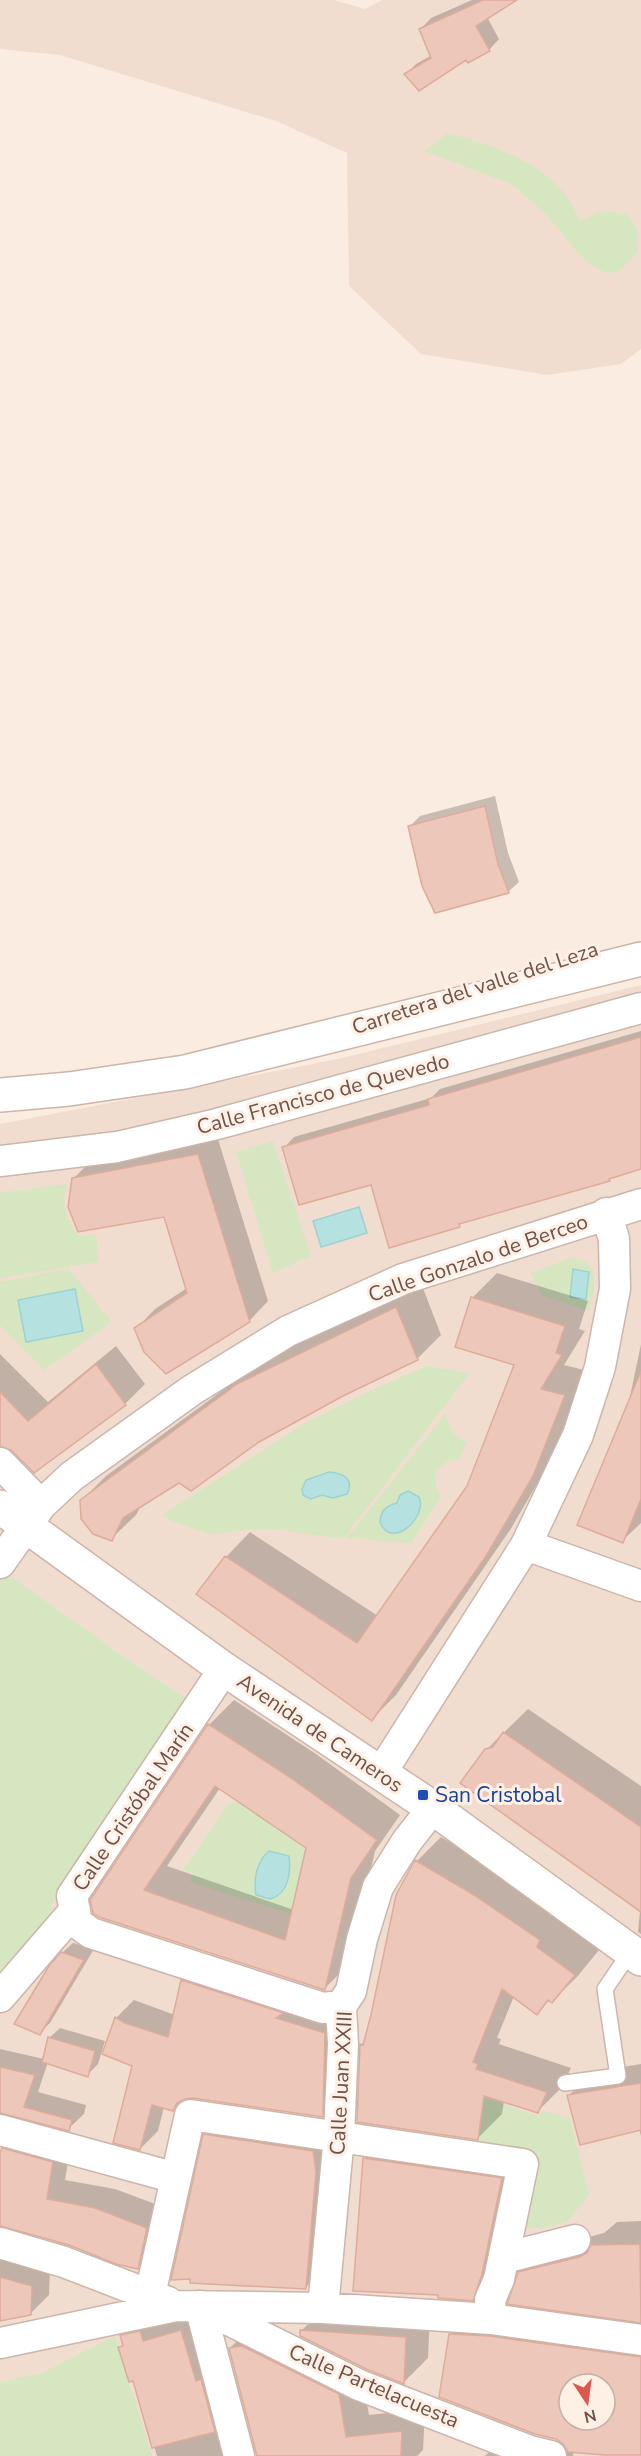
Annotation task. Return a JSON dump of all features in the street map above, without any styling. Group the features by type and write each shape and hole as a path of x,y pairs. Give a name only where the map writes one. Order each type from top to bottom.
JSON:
{"main road":[{"name":"Carretera del valle del Leza","path":"309,1041 475,985 641,936"},
{"name":"Carretera del valle del Leza","path":"0,1095 69,1089 185,1072 504,995 641,959"},
{"path":"504,995 584,987 641,973"},
{"name":"Avenida de Cameros","path":"22,1513 224,1669 433,1808 636,1955"}],"street":[{"name":"Calle Francisco de Quevedo","path":"0,1161 117,1147 217,1124 641,1008"},
{"name":"Calle Gonzalo de Berceo","path":"0,1563 22,1513 192,1390 288,1331 403,1279 606,1213 641,1204"},
{"path":"381,1773 526,1545 578,1436 600,1367 615,1289 614,1239 606,1213"},
{"path":"0,1463 22,1513"},
{"path":"526,1545 641,1586"},
{"name":"Calle Cristóbal Marín","path":"0,1997 75,1910 72,1896 224,1669"},
{"name":"Calle Juan XXIII","path":"323,2308 339,2136 343,2044 342,2006 351,1991 362,1939 378,1887 407,1841 433,1808"},
{"path":"75,1910 77,1923 91,1933 323,2008 342,2006"},
{"path":"239,2456 175,2302 176,2178 190,2115 523,2164 499,2279 490,2300 491,2319"},
{"path":"0,2130 176,2178"},
{"path":"504,2258 575,2240"},
{"path":"0,2243 64,2262 175,2302"},
{"path":"0,2343 175,2302 323,2308 491,2319 641,2340"},
{"name":"Calle Partelacuesta","path":"175,2302 359,2385 530,2451 551,2456"}],"lane":[{"path":"565,2083 618,2076 605,1989 636,1955"}],"shaded area":[{"path":"0,0 334,0 365,9 382,0 641,0 641,349 621,364 547,375 421,354 349,286 347,153 276,121 60,55 0,49"},
{"path":"641,985 641,2456 0,2456 0,1124 338,1059"}],"green space":[{"path":"448,133 511,154 539,171 564,193 581,221 600,211 627,214 638,231 637,253 619,271 608,273 595,268 578,253 546,214 511,184 424,151"},
{"path":"273,1141 311,1256 273,1273 236,1152"},
{"path":"67,1184 64,1205 67,1216 78,1236 96,1235 99,1262 0,1278 0,1193"},
{"path":"572,1258 584,1260 593,1270 594,1289 589,1311 543,1296 530,1273"},
{"path":"69,1269 112,1322 44,1370 0,1325 0,1282"},
{"path":"427,1366 469,1374 343,1539 281,1530 255,1529 209,1534 162,1515 307,1422"},
{"path":"446,1413 452,1431 467,1442 459,1459 446,1462 435,1472 436,1489 441,1497 411,1543 347,1538"},
{"path":"0,1569 186,1698 52,1904 52,1915 5,1969 0,1971"},
{"path":"239,1802 306,1848 291,1914 190,1882 193,1873 183,1870 228,1804"},
{"path":"470,2093 539,2116 542,2111 570,2118 589,2195 567,2222 543,2228 516,2227 529,2158 479,2145 482,2116 468,2114"},
{"path":"115,2336 152,2456 0,2456 0,2382 42,2373"}],"water":[{"path":"359,1207 367,1233 321,1247 313,1221"},
{"path":"573,1269 589,1272 586,1299 570,1297"},
{"path":"75,1289 83,1331 26,1342 18,1300"},
{"path":"329,1472 343,1475 349,1481 347,1494 333,1498 322,1495 311,1499 303,1495 302,1489 306,1480"},
{"path":"408,1491 419,1497 420,1505 414,1521 400,1532 392,1533 385,1530 380,1522 383,1512 387,1507 397,1503 400,1495"},
{"path":"269,1851 289,1856 290,1862 285,1887 270,1899 256,1895 255,1889 259,1865"}],"building":[{"path":"483,0 517,0 476,26 490,51 468,63 466,60 419,91 404,74 431,58 419,29"},
{"path":"485,806 498,864 509,893 435,913 422,886 408,826"},
{"path":"641,1037 641,1169 609,1179 610,1181 459,1224 460,1227 389,1248 371,1185 299,1205 282,1147 429,1105 428,1099"},
{"path":"198,1154 250,1322 166,1374 144,1352 134,1328 187,1293 164,1217 78,1232 68,1207 72,1178"},
{"path":"471,1297 565,1326 556,1353 562,1355 541,1389 565,1395 533,1476 486,1556 372,1721 196,1594 225,1556 357,1643 467,1486 514,1365 455,1347"},
{"path":"396,1307 418,1360 343,1396 259,1442 191,1491 179,1483 123,1518 112,1541 93,1534 81,1519 80,1500 237,1384"},
{"path":"96,1364 126,1405 34,1473 12,1451 0,1446 0,1392 28,1421"},
{"path":"641,1371 641,1499 623,1543 577,1525"},
{"path":"208,1724 291,1778 377,1840 351,1878 325,1990 99,1917 93,1913 90,1900","holes":["215,1786 306,1848 285,1940 144,1890"]},
{"path":"503,1732 641,1827 641,1912 460,1783 485,1749 493,1747"},
{"path":"415,1860 474,1895 540,1940 537,1947 575,1975 552,2003 548,2000 537,2015 502,1989 473,2062 478,2064 476,2069 547,2092 538,2113 484,2096 478,2140 357,2122 360,2044 363,2045 371,2015 396,1895"},
{"path":"61,1952 84,1960 40,2035 14,2024 49,1966"},
{"path":"181,1980 284,2013 276,2018 325,2033 323,2117 193,2098 177,2103 173,2111 152,2105 140,2150 113,2143 132,2066 102,2054 115,2017 125,2023 168,2037"},
{"path":"48,2037 95,2051 88,2077 42,2062"},
{"path":"0,2067 35,2075 24,2107 72,2120 69,2131 0,2113"},
{"path":"641,2083 641,2130 580,2145 567,2095"},
{"path":"203,2134 313,2151 316,2172 306,2289 190,2283 190,2279 171,2280"},
{"path":"2,2148 53,2162 47,2199 95,2208 147,2228 138,2269 116,2264 69,2245 0,2226 0,2153"},
{"path":"363,2158 502,2178 482,2274 473,2301 438,2298 438,2295 353,2291"},
{"path":"640,2244 641,2323 507,2304 518,2272 579,2257 587,2253 591,2245"},
{"path":"0,2277 32,2286 31,2315 0,2321"},
{"path":"181,2330 196,2381 201,2379 215,2432 152,2448 133,2381 129,2382 118,2347 123,2346 120,2335 140,2331 143,2341"},
{"path":"300,2330 406,2337 404,2384 366,2369 300,2336"},
{"path":"449,2334 489,2336 641,2357 641,2455 568,2452 556,2439 535,2434 439,2397"},
{"path":"242,2346 339,2394 346,2437 402,2431 401,2456 257,2456 229,2348"}],"place":[{"name":"San Cristobal","path":"423,1795"}]}
